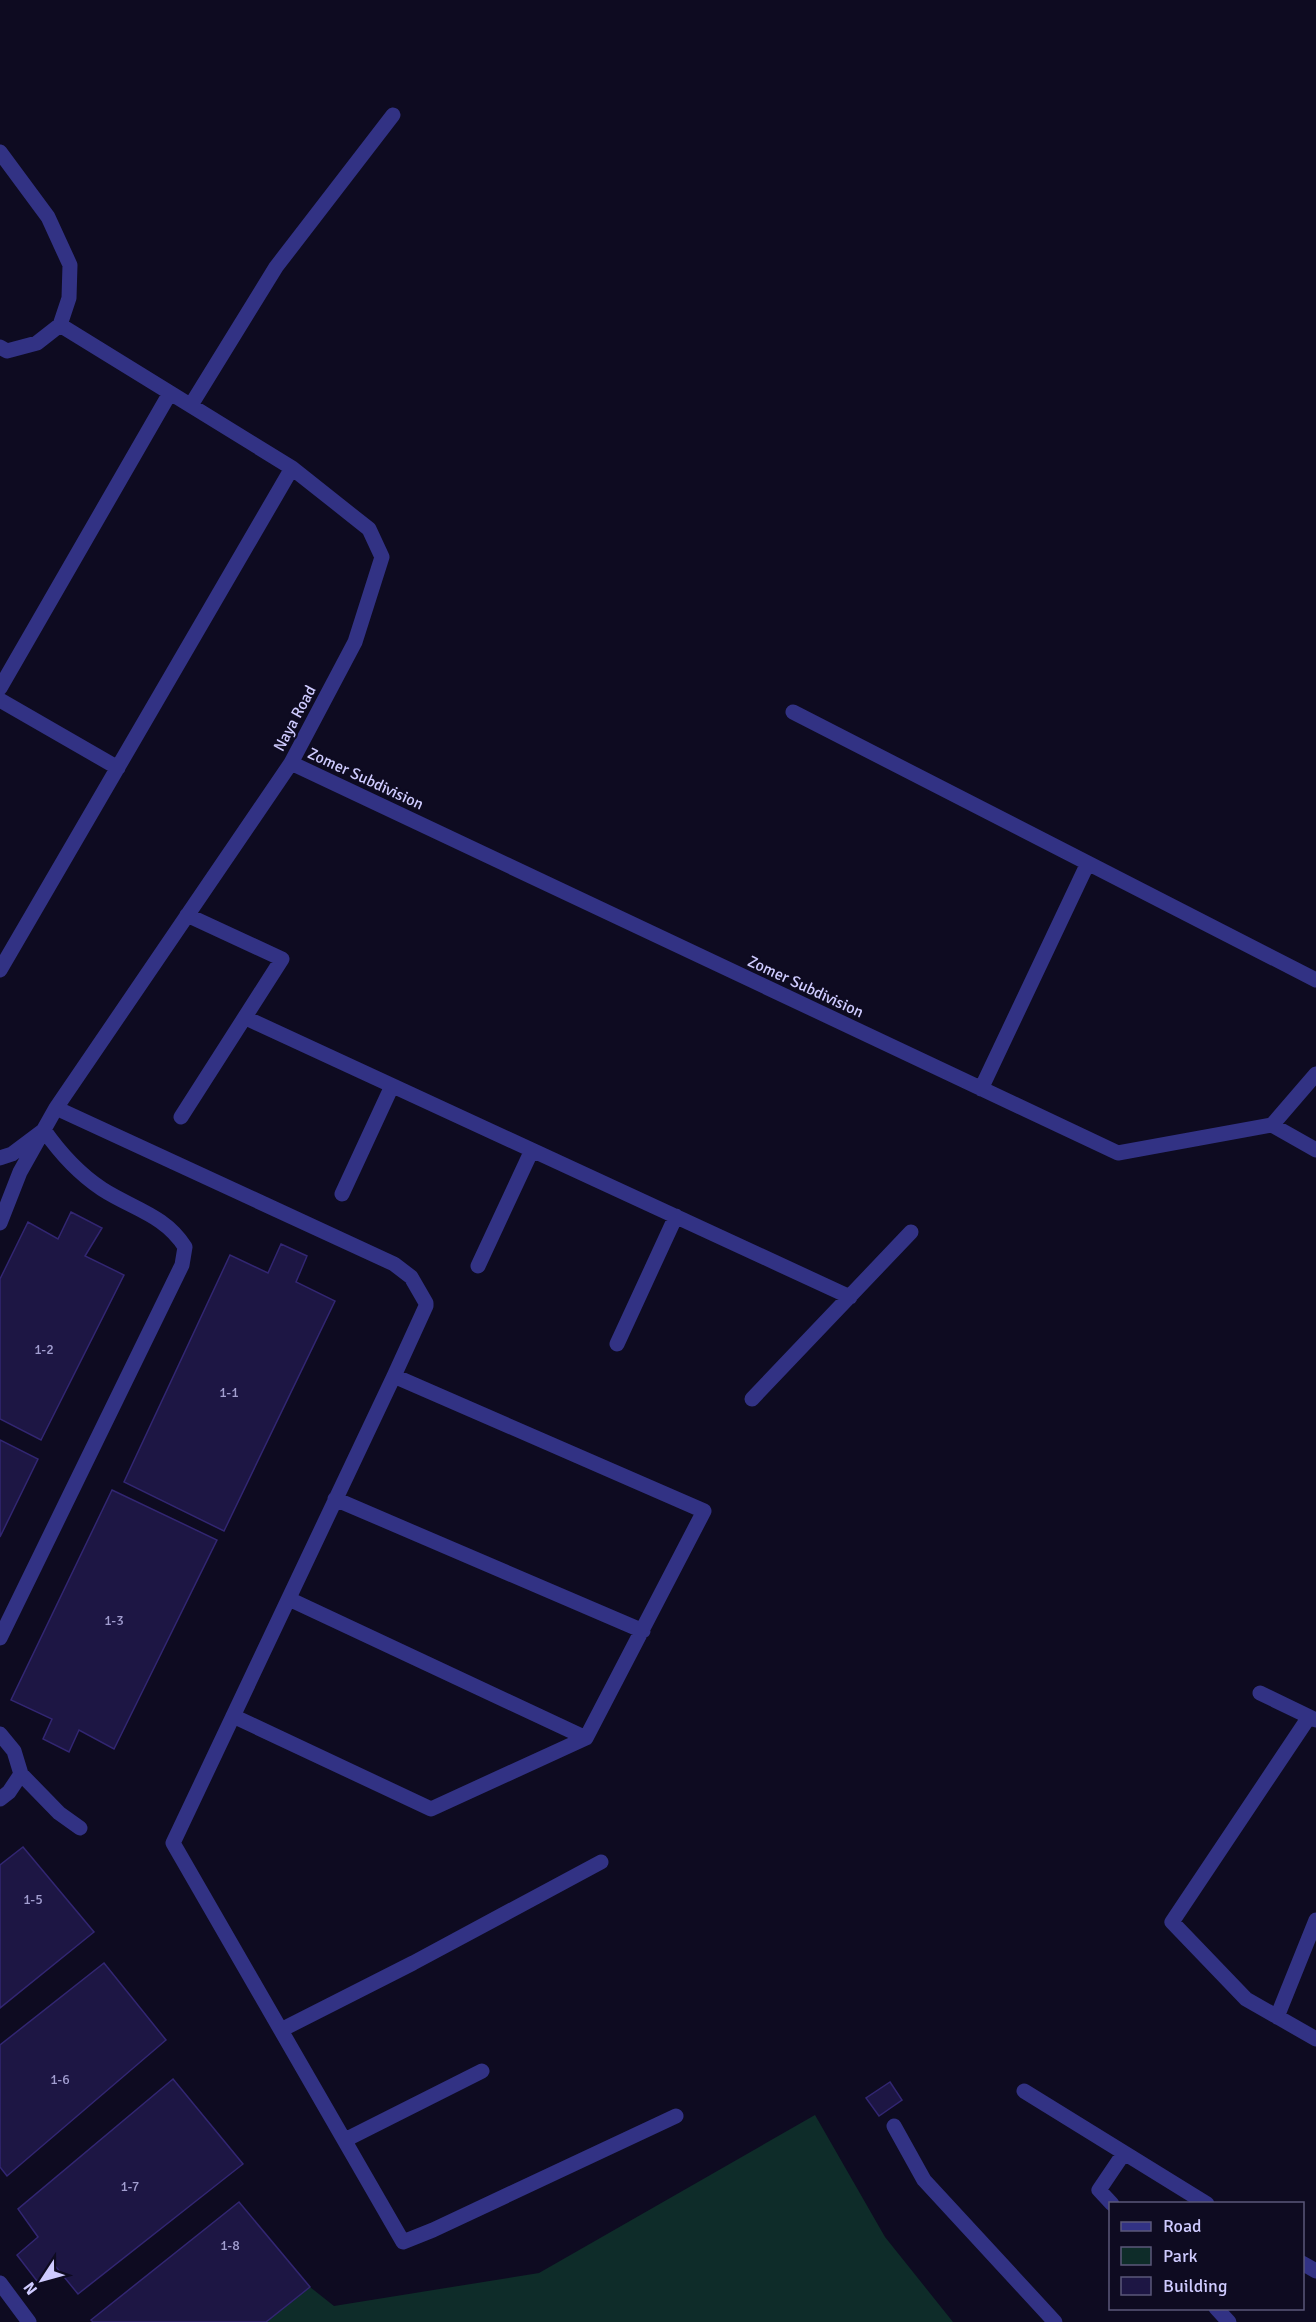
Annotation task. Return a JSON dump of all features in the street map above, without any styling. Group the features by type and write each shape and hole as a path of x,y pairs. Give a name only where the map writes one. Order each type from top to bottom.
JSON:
{"street":[{"path":"191,405 276,267 393,115"},
{"path":"0,152 48,217 70,265 69,298 60,325 37,343 8,351 0,347"},
{"name":"Naya Road","path":"0,1223 20,1172 56,1108 291,763 355,642 382,557 369,529 292,468 60,325"},
{"path":"0,687 171,393"},
{"path":"0,969 292,468"},
{"path":"0,700 118,768"},
{"path":"793,712 1087,865 1316,980"},
{"name":"Zomer Subdivision","path":"291,763 1118,1153 1272,1125"},
{"path":"981,1089 1087,865"},
{"path":"181,1117 282,959 187,915"},
{"path":"246,1018 850,1297"},
{"path":"1316,1074 1272,1125 1316,1149"},
{"path":"342,1194 392,1086"},
{"path":"56,1108 401,1268 418,1287 426,1306 173,1843 403,2242 676,2116"},
{"path":"0,1158 12,1154 44,1130 58,1151 80,1173 103,1190 165,1223 176,1233 185,1247 182,1265 0,1638"},
{"path":"478,1266 532,1150"},
{"path":"617,1344 676,1216"},
{"path":"752,1399 911,1232"},
{"path":"233,1716 431,1809 586,1738 704,1511 394,1376"},
{"path":"335,1499 643,1631"},
{"path":"289,1599 586,1738"},
{"path":"1260,1693 1312,1719 1172,1922 1246,2000 1316,2039"},
{"path":"0,1734 14,1751 21,1774 59,1813 80,1828"},
{"path":"0,1799 9,1792 21,1774"},
{"path":"281,2030 601,1863"},
{"path":"1277,2017 1316,1920"},
{"path":"345,2140 482,2071"},
{"path":"1024,2091 1204,2202"},
{"path":"894,2126 924,2181 1055,2322"},
{"path":"1110,2202 1099,2190 1124,2153"},
{"path":"0,2283 29,2322"},
{"path":"1218,2310 1229,2322"}],"green space":[{"path":"815,2115 885,2237 953,2322 266,2322 310,2287 334,2306 539,2273"}],"building":[{"path":"71,1212 102,1228 85,1256 124,1275 41,1440 0,1419 0,1279 28,1222 58,1239"},
{"path":"281,1244 307,1256 296,1282 335,1301 224,1531 124,1482 230,1255 268,1273"},
{"path":"0,1440 38,1459 0,1537"},
{"path":"112,1490 217,1540 114,1749 79,1730 69,1752 43,1739 52,1719 11,1700"},
{"path":"23,1847 94,1932 0,2008 0,1865"},
{"path":"104,1963 166,2040 7,2176 0,2167 0,2045"},
{"path":"173,2079 243,2164 78,2294 56,2267 37,2281 17,2255 38,2237 18,2209"},
{"path":"890,2082 902,2100 879,2116 866,2098"},
{"path":"239,2202 310,2287 266,2322 93,2322 91,2320"}]}
